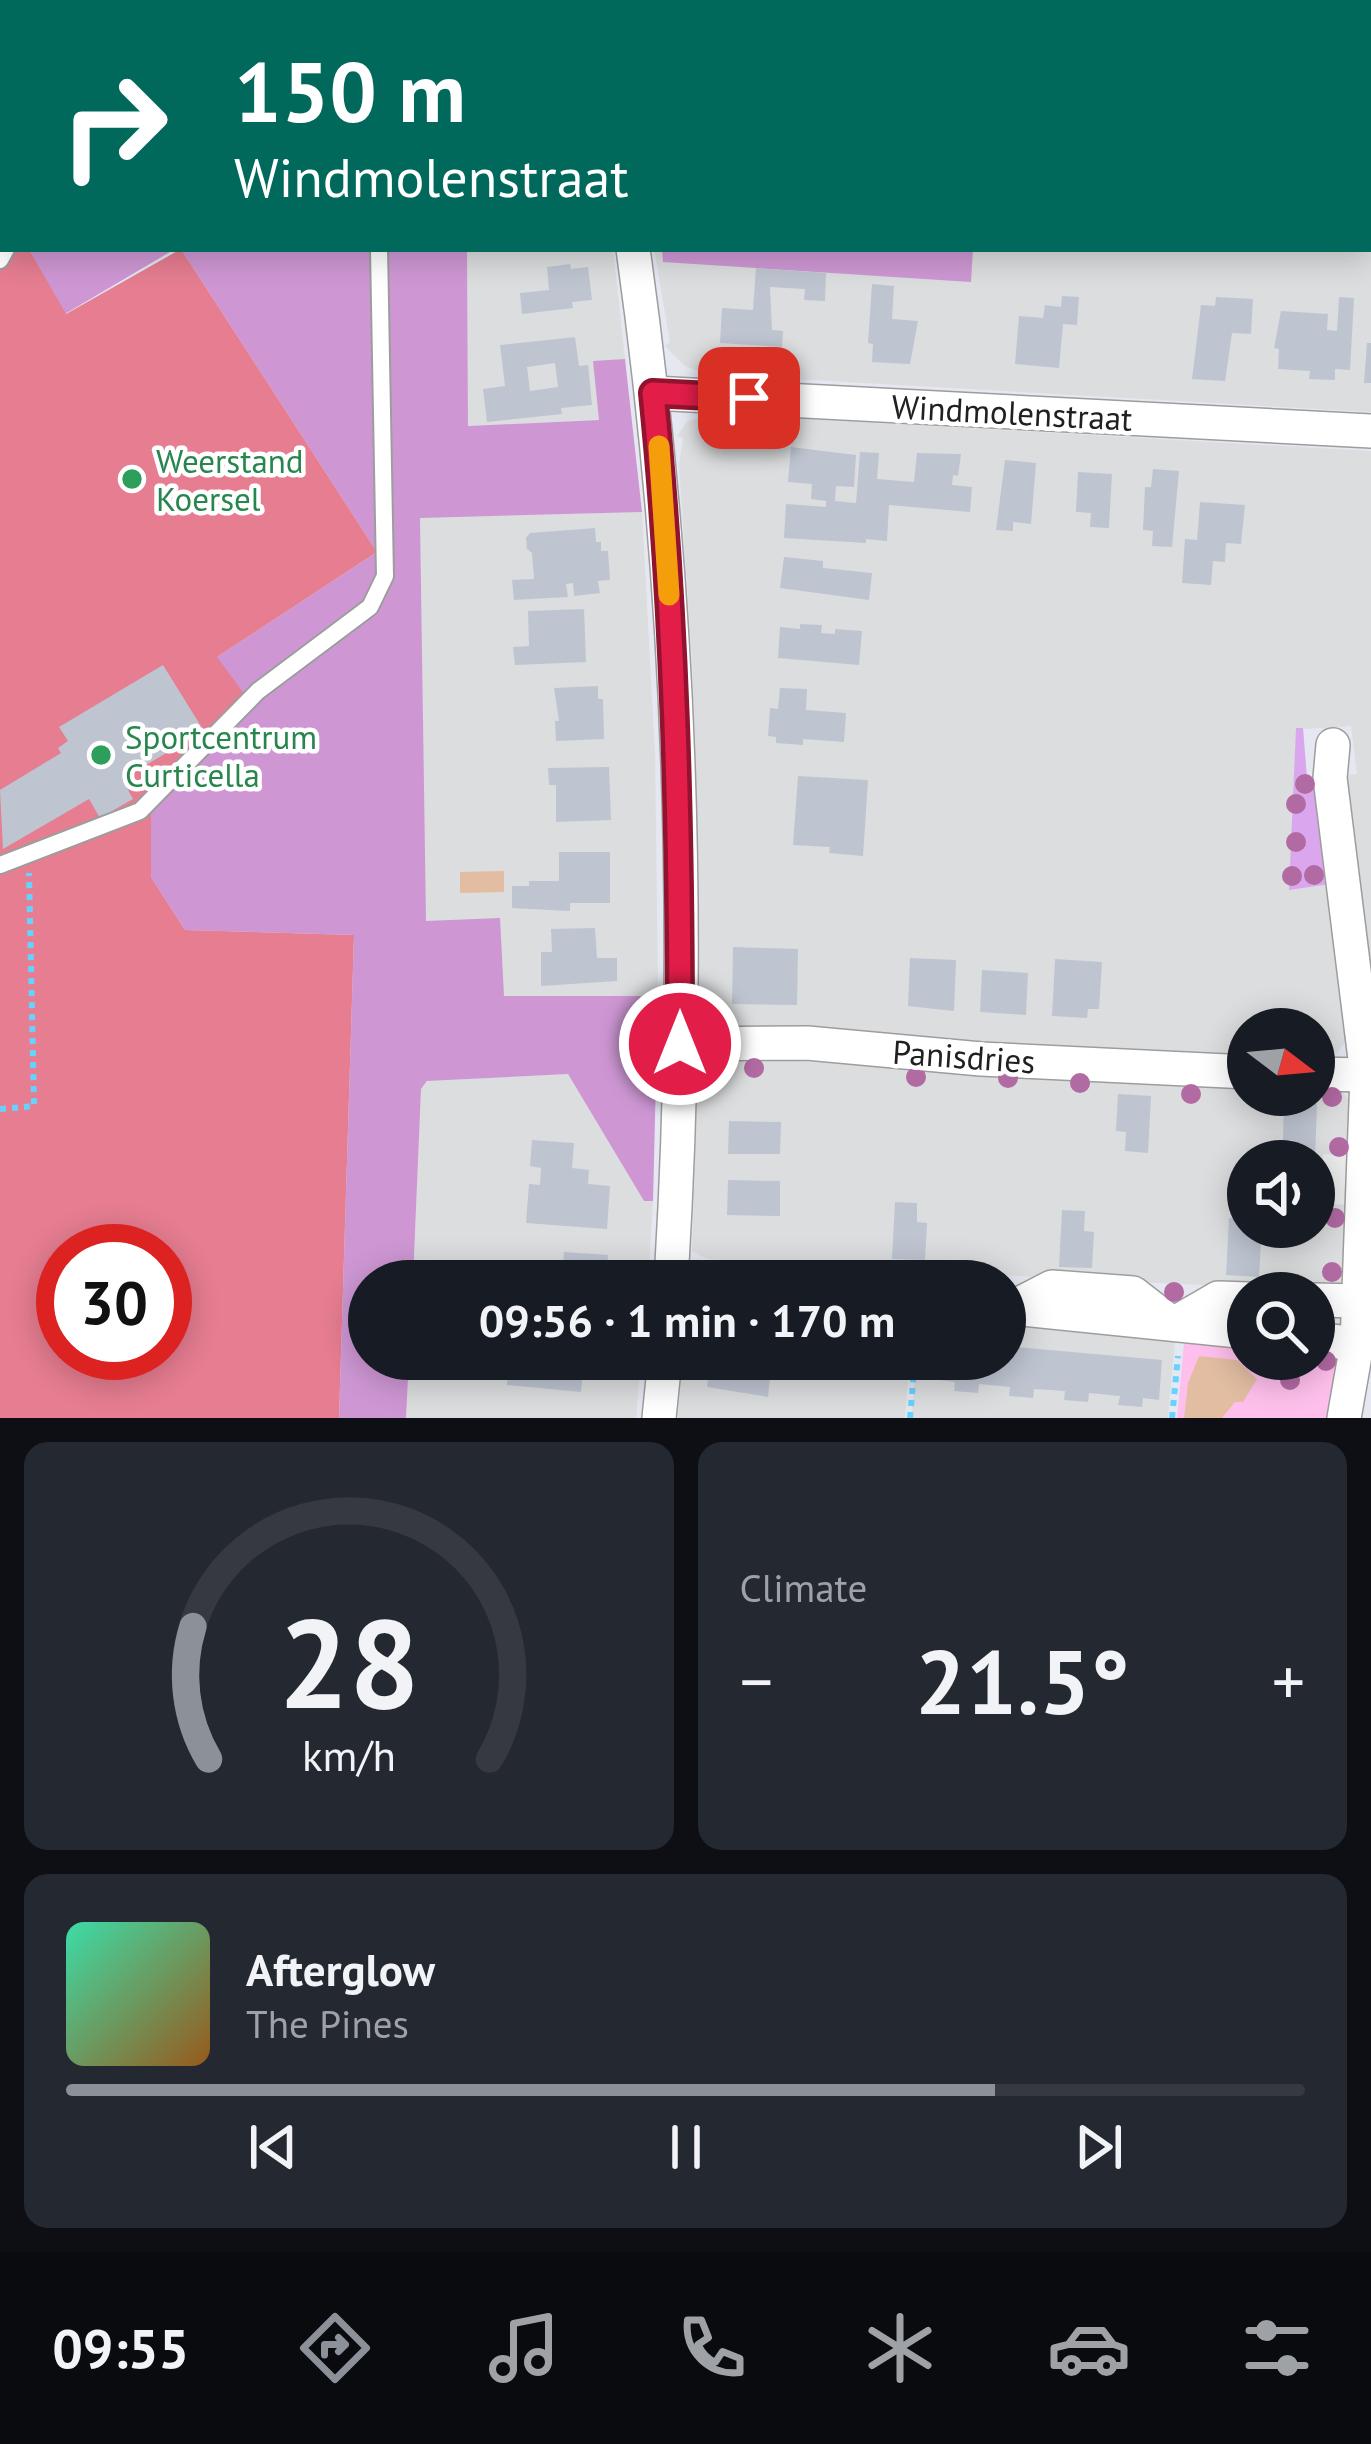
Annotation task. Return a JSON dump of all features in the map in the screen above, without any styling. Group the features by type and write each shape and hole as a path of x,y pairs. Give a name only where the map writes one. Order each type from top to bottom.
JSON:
{"street":[{"path":"633,252 665,508 672,650 680,1044 672,1260"},
{"name":"Windmolenstraat","path":"653,393 1371,431"},
{"path":"1333,745 1330,778 1366,1075 1357,1344 1344,1418"},
{"name":"Panisdries","path":"680,1044 807,1043 981,1059 1227,1071"},
{"path":"1335,1074 1366,1075"},
{"path":"1177,1325 1218,1298 1227,1298"},
{"path":"1335,1300 1359,1301"},
{"path":"1026,1308 1227,1330"},
{"path":"1335,1341 1357,1344"},
{"path":"659,1418 662,1380"}],"lane":[{"path":"0,866 140,811 258,691 370,607 385,576 379,252"}],"path":[{"path":"0,1108 34,1106 28,857"},
{"path":"1172,1418 1177,1325"},
{"path":"910,1418 913,1380"}],"shaded area":[{"name":"Sportcentrum Curticella","path":"0,252 31,252 66,314 183,252 377,552 217,657 254,707 151,804 151,877 185,930 354,935 339,1418 0,1418"},
{"path":"31,252 170,252 65,314"},
{"path":"183,252 467,252 468,426 599,420 593,361 625,359 642,512 420,518 426,921 500,918 504,996 658,996 653,1201 644,1201 568,1074 427,1081 421,1089 414,1260 348,1260 348,1380 408,1380 406,1418 339,1418 354,935 185,930 151,877 151,804 217,657 377,552"},
{"path":"467,252 613,252 625,359 594,362 599,420 468,426"},
{"path":"655,252 1371,252 1371,412 707,374 685,366 665,346 670,342"},
{"path":"662,252 973,252 971,282 663,262"},
{"path":"714,414 1371,451 1371,1013 1345,776 1357,774 1351,726 1303,729 1307,778 1317,779 1347,1027 1338,1052 1335,1008 1227,1008 1227,1053 705,1028 700,1024 692,659 679,465 683,438 677,436 688,421"},
{"path":"642,512 655,754 658,996 503,996 425,922 420,517"},
{"path":"1296,728 1303,728 1307,778 1317,779 1330,884 1289,890"},
{"path":"504,871 504,892 460,893 460,872"},
{"path":"724,1058 1227,1080 1227,1116 1335,1116 1335,1088 1352,1104 1343,1281 1335,1285 1335,1272 1227,1272 1227,1286 1026,1276 1026,1260 716,1260 692,1251 698,1071"},
{"path":"568,1074 644,1201 653,1201 649,1260 414,1260 421,1089 428,1081"},
{"path":"1335,1154 1350,1155 1348,1205 1335,1204"},
{"path":"1026,1316 1176,1331 1168,1418 911,1418 915,1380 1026,1380"},
{"path":"1185,1332 1227,1337 1227,1380 1335,1380 1335,1347 1341,1348 1331,1418 1177,1418"},
{"path":"1199,1356 1227,1359 1227,1380 1256,1380 1243,1402 1235,1402 1222,1418 1184,1418 1188,1383"},
{"path":"408,1380 639,1380 636,1418 406,1418"},
{"path":"681,1380 908,1380 905,1418 678,1418"}],"building":[{"path":"570,264 571,269 588,267 592,300 572,302 573,308 522,314 520,293 549,290 547,267"},
{"path":"756,268 826,273 825,301 804,300 805,289 770,287 772,330 783,331 782,347 720,343 722,308 753,310"},
{"path":"872,284 894,286 892,319 918,321 910,364 872,362 873,344 868,343"},
{"path":"1062,296 1079,297 1077,325 1063,324 1059,368 1015,364 1019,316 1043,318 1045,305 1061,307"},
{"path":"1216,297 1253,299 1251,334 1232,333 1225,381 1192,379 1201,305 1215,306"},
{"path":"1339,297 1354,298 1350,370 1335,369 1335,380 1309,379 1310,371 1278,369 1279,349 1274,348 1281,311 1328,314 1327,330 1337,331"},
{"path":"575,337 579,366 588,365 592,405 561,408 562,414 487,422 483,389 505,386 500,345","holes":["555,363 558,387 530,391 527,367"]},
{"path":"1367,343 1371,343 1371,383 1364,383"},
{"path":"791,447 856,455 854,487 836,486 835,501 856,503 860,452 879,453 877,479 914,482 917,453 961,454 952,485 972,487 970,512 889,505 887,541 784,538 786,504 826,507 826,501 811,499 812,484 788,482"},
{"path":"1005,460 1036,463 1031,524 1013,522 1013,531 996,530"},
{"path":"1153,469 1179,471 1172,547 1152,546 1153,531 1143,530 1145,487 1151,487"},
{"path":"1078,472 1112,474 1109,528 1090,527 1091,513 1076,512"},
{"path":"1200,502 1245,505 1241,544 1226,543 1225,562 1213,561 1211,585 1182,583 1185,539 1197,540"},
{"path":"595,528 601,551 608,551 610,580 598,581 600,593 574,596 573,583 566,584 568,597 514,600 512,580 534,579 526,538 530,533"},
{"path":"784,557 823,561 823,568 872,573 869,600 780,588"},
{"path":"584,609 586,662 515,665 513,647 529,646 528,611"},
{"path":"800,624 822,625 821,633 862,631 859,665 778,658 780,627 800,629"},
{"path":"163,665 204,731 122,779 133,799 100,818 89,799 3,849 0,790 61,753 58,748 68,741 59,727"},
{"path":"598,686 604,739 556,741 555,721 559,721 554,688"},
{"path":"780,688 807,689 806,710 846,713 844,742 803,739 803,745 776,743 776,737 768,736 770,708 778,709"},
{"path":"609,767 611,820 556,822 556,785 549,785 548,768"},
{"path":"798,776 868,780 863,856 829,853 830,847 793,845"},
{"path":"559,852 610,852 610,903 570,903 570,911 512,908 512,886 559,881"},
{"path":"595,928 597,958 617,958 617,981 541,986 541,952 552,952 551,929"},
{"path":"733,947 798,949 797,1005 732,1004"},
{"path":"910,958 956,960 954,1011 908,1006"},
{"path":"1055,959 1102,962 1099,1009 1088,1009 1087,1018 1052,1016"},
{"path":"982,970 1028,973 1026,1015 980,1012"},
{"path":"1118,1094 1151,1096 1148,1153 1125,1151 1126,1132 1116,1131"},
{"path":"1284,1116 1317,1116 1316,1140 1283,1140"},
{"path":"729,1121 781,1122 780,1154 728,1154"},
{"path":"532,1140 574,1143 572,1168 589,1170 588,1184 610,1186 607,1229 526,1223 529,1184 540,1185 541,1168 530,1166"},
{"path":"728,1180 780,1181 780,1216 727,1215"},
{"path":"895,1202 917,1203 917,1222 927,1223 925,1260 892,1259"},
{"path":"1062,1210 1085,1211 1084,1231 1094,1232 1092,1268 1059,1267"},
{"path":"1227,1248 1261,1248 1259,1272 1226,1275"},
{"path":"564,1252 608,1255 608,1260 564,1260"},
{"path":"1026,1348 1162,1360 1159,1400 1143,1398 1142,1407 1118,1405 1120,1396 1089,1393 1088,1402 1064,1400 1065,1391 1034,1389 1033,1398 1009,1396 1010,1387 979,1384 978,1393 954,1391 955,1382 940,1380 1026,1380"},
{"path":"507,1380 582,1380 581,1392 507,1385"},
{"path":"708,1380 770,1380 768,1397 707,1387"}],"slow traffic":[{"path":"659,446 669,595"}],"place":[{"name":"Weerstand Koersel","path":"132,479"},
{"name":"Sportcentrum Curticella","path":"101,755"}],"route":[{"path":"680,1044 672,650 653,393 749,398"}]}
